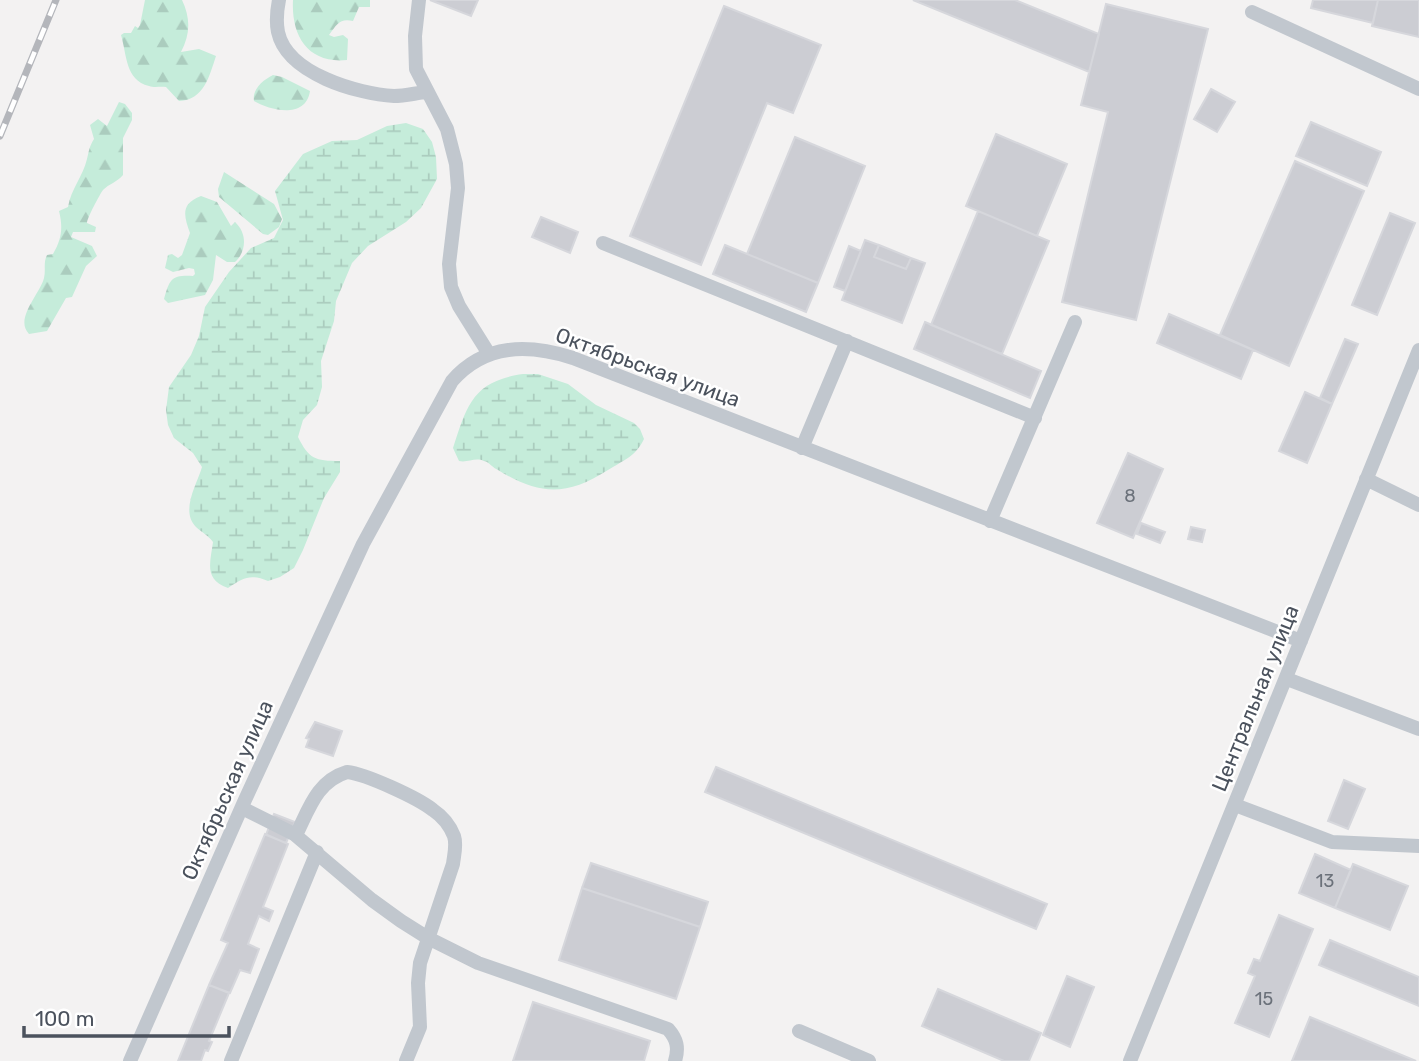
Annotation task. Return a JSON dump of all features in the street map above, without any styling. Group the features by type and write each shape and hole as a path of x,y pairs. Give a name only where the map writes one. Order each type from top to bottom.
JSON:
{"street":[{"path":"279,0 278,33 282,41 298,62 316,74 375,94 398,96 426,92"},
{"path":"419,0 414,54 416,69 447,129 456,164 457,200 449,264 451,286 459,306 489,354"},
{"path":"1252,12 1419,89"},
{"path":"603,243 1035,418"},
{"path":"990,521 1075,322"},
{"path":"802,448 846,341"},
{"name":"Октябрьская улица","path":"130,1061 363,544 452,381 462,369 489,354 531,348 552,352 1301,641"},
{"name":"Центральная улица","path":"1130,1061 1419,350"},
{"path":"1366,479 1419,505"},
{"path":"1287,679 1419,729"},
{"path":"296,835 324,783 347,772 373,780 432,808 449,827 455,850 428,938 418,983 420,1027 406,1061"},
{"path":"1234,805 1332,842 1419,846"},
{"path":"242,808 296,835 372,900 428,938 478,963 668,1029 677,1039 675,1061"},
{"path":"232,1060 317,852"},
{"path":"799,1031 869,1061"}],"green space":[{"path":"145,0 182,0 188,27 181,52 199,49 216,56 204,86 187,100 179,101 166,87 151,87 141,83 131,72 121,35 131,33 135,26 138,28"},
{"path":"293,0 370,0 370,7 359,7 353,21 345,20 339,23 329,35 343,35 348,39 347,60 322,57 305,45 295,25"},
{"path":"273,75 310,91 302,106 278,110 254,101 259,85"},
{"path":"119,102 125,104 132,113 132,120 123,138 123,175 103,190 91,211 87,223 96,227 95,232 73,232 71,237 92,246 97,256 86,266 72,297 66,298 47,331 29,334 25,328 26,314 42,284 47,255 53,254 60,238 59,211 68,207 94,139 90,125 98,119 107,126"},
{"path":"406,123 423,129 432,142 437,179 421,208 406,222 368,246 352,263 336,301 334,321 321,361 322,387 317,405 303,420 298,437 314,457 340,461 340,472 324,498 294,568 268,581 248,578 228,588 215,580 210,570 213,542 191,521 191,497 202,467 193,453 174,438 168,425 166,410 169,387 191,355 199,336 205,307 229,272 251,248 274,238 283,220 275,191 303,154 332,141 357,140 387,126"},
{"path":"224,172 274,204 282,219 279,227 268,235 263,234 219,197 218,189"},
{"path":"201,196 217,202 231,226 235,222 239,226 244,242 242,253 235,262 227,262 216,255 213,280 205,295 168,303 164,299 172,280 195,274 194,269 189,268 173,272 165,268 168,255 172,254 178,258 182,255 190,233 185,211 194,199"},
{"path":"523,374 538,374 568,384 596,405 634,423 644,439 641,445 629,457 593,479 553,490 527,485 481,460 459,461 453,448 474,398 493,382"}],"building":[{"path":"430,0 478,0 471,16"},
{"path":"913,0 1015,0 1099,34 1089,72"},
{"path":"1313,0 1378,0 1373,23 1311,8"},
{"path":"1378,0 1419,0 1419,37 1372,26"},
{"path":"1106,4 1208,29 1136,320 1062,302 1108,112 1081,105"},
{"path":"724,6 821,45 793,113 767,103 701,265 630,236"},
{"path":"1211,89 1235,102 1217,132 1194,119"},
{"path":"1311,122 1381,152 1367,186 1296,156"},
{"path":"996,134 1067,164 1037,236 966,206"},
{"path":"795,137 865,166 818,283 747,254"},
{"path":"1295,161 1364,191 1289,366 1220,335"},
{"path":"978,211 1049,241 1002,354 931,325"},
{"path":"1390,213 1415,223 1377,315 1352,305"},
{"path":"541,217 578,232 570,253 532,237"},
{"path":"865,240 879,245 874,257 906,269 911,258 925,263 902,323 842,300"},
{"path":"725,245 818,283 806,312 713,274"},
{"path":"879,245 911,258 906,269 874,257"},
{"path":"849,246 861,251 845,291 834,287"},
{"path":"1169,314 1253,350 1241,379 1157,343"},
{"path":"925,322 1041,371 1030,398 914,349"},
{"path":"1345,339 1358,344 1332,404 1320,398"},
{"path":"1305,392 1332,404 1307,463 1279,451"},
{"path":"1128,453 1163,469 1133,538 1097,523"},
{"path":"1141,523 1165,532 1160,543 1137,534"},
{"path":"1191,527 1205,530 1202,542 1188,539"},
{"path":"315,722 342,731 333,756 306,747 309,739 306,738"},
{"path":"716,767 1047,904 1036,929 705,792"},
{"path":"1344,780 1365,789 1348,829 1328,821"},
{"path":"274,814 295,822 286,843 266,835"},
{"path":"265,834 288,844 263,907 273,911 269,921 259,916 248,944 259,949 250,973 240,970 230,993 209,985 228,943 221,940"},
{"path":"1315,854 1351,870 1335,908 1299,893"},
{"path":"591,863 708,902 700,927 582,888"},
{"path":"1353,864 1408,886 1390,930 1335,908"},
{"path":"582,888 700,927 676,999 559,960"},
{"path":"1279,915 1313,929 1269,1037 1235,1023 1255,976 1248,973 1254,959 1260,961"},
{"path":"1330,940 1419,977 1419,1006 1319,965"},
{"path":"1067,976 1094,987 1070,1047 1043,1035"},
{"path":"209,985 229,993 209,1041 212,1042 201,1061 178,1061"},
{"path":"938,989 1041,1033 1029,1061 1004,1061 922,1026"},
{"path":"533,1002 650,1041 644,1061 513,1061"},
{"path":"1310,1017 1416,1061 1292,1061"}],"railway":[{"path":"0,136 56,0"}]}
